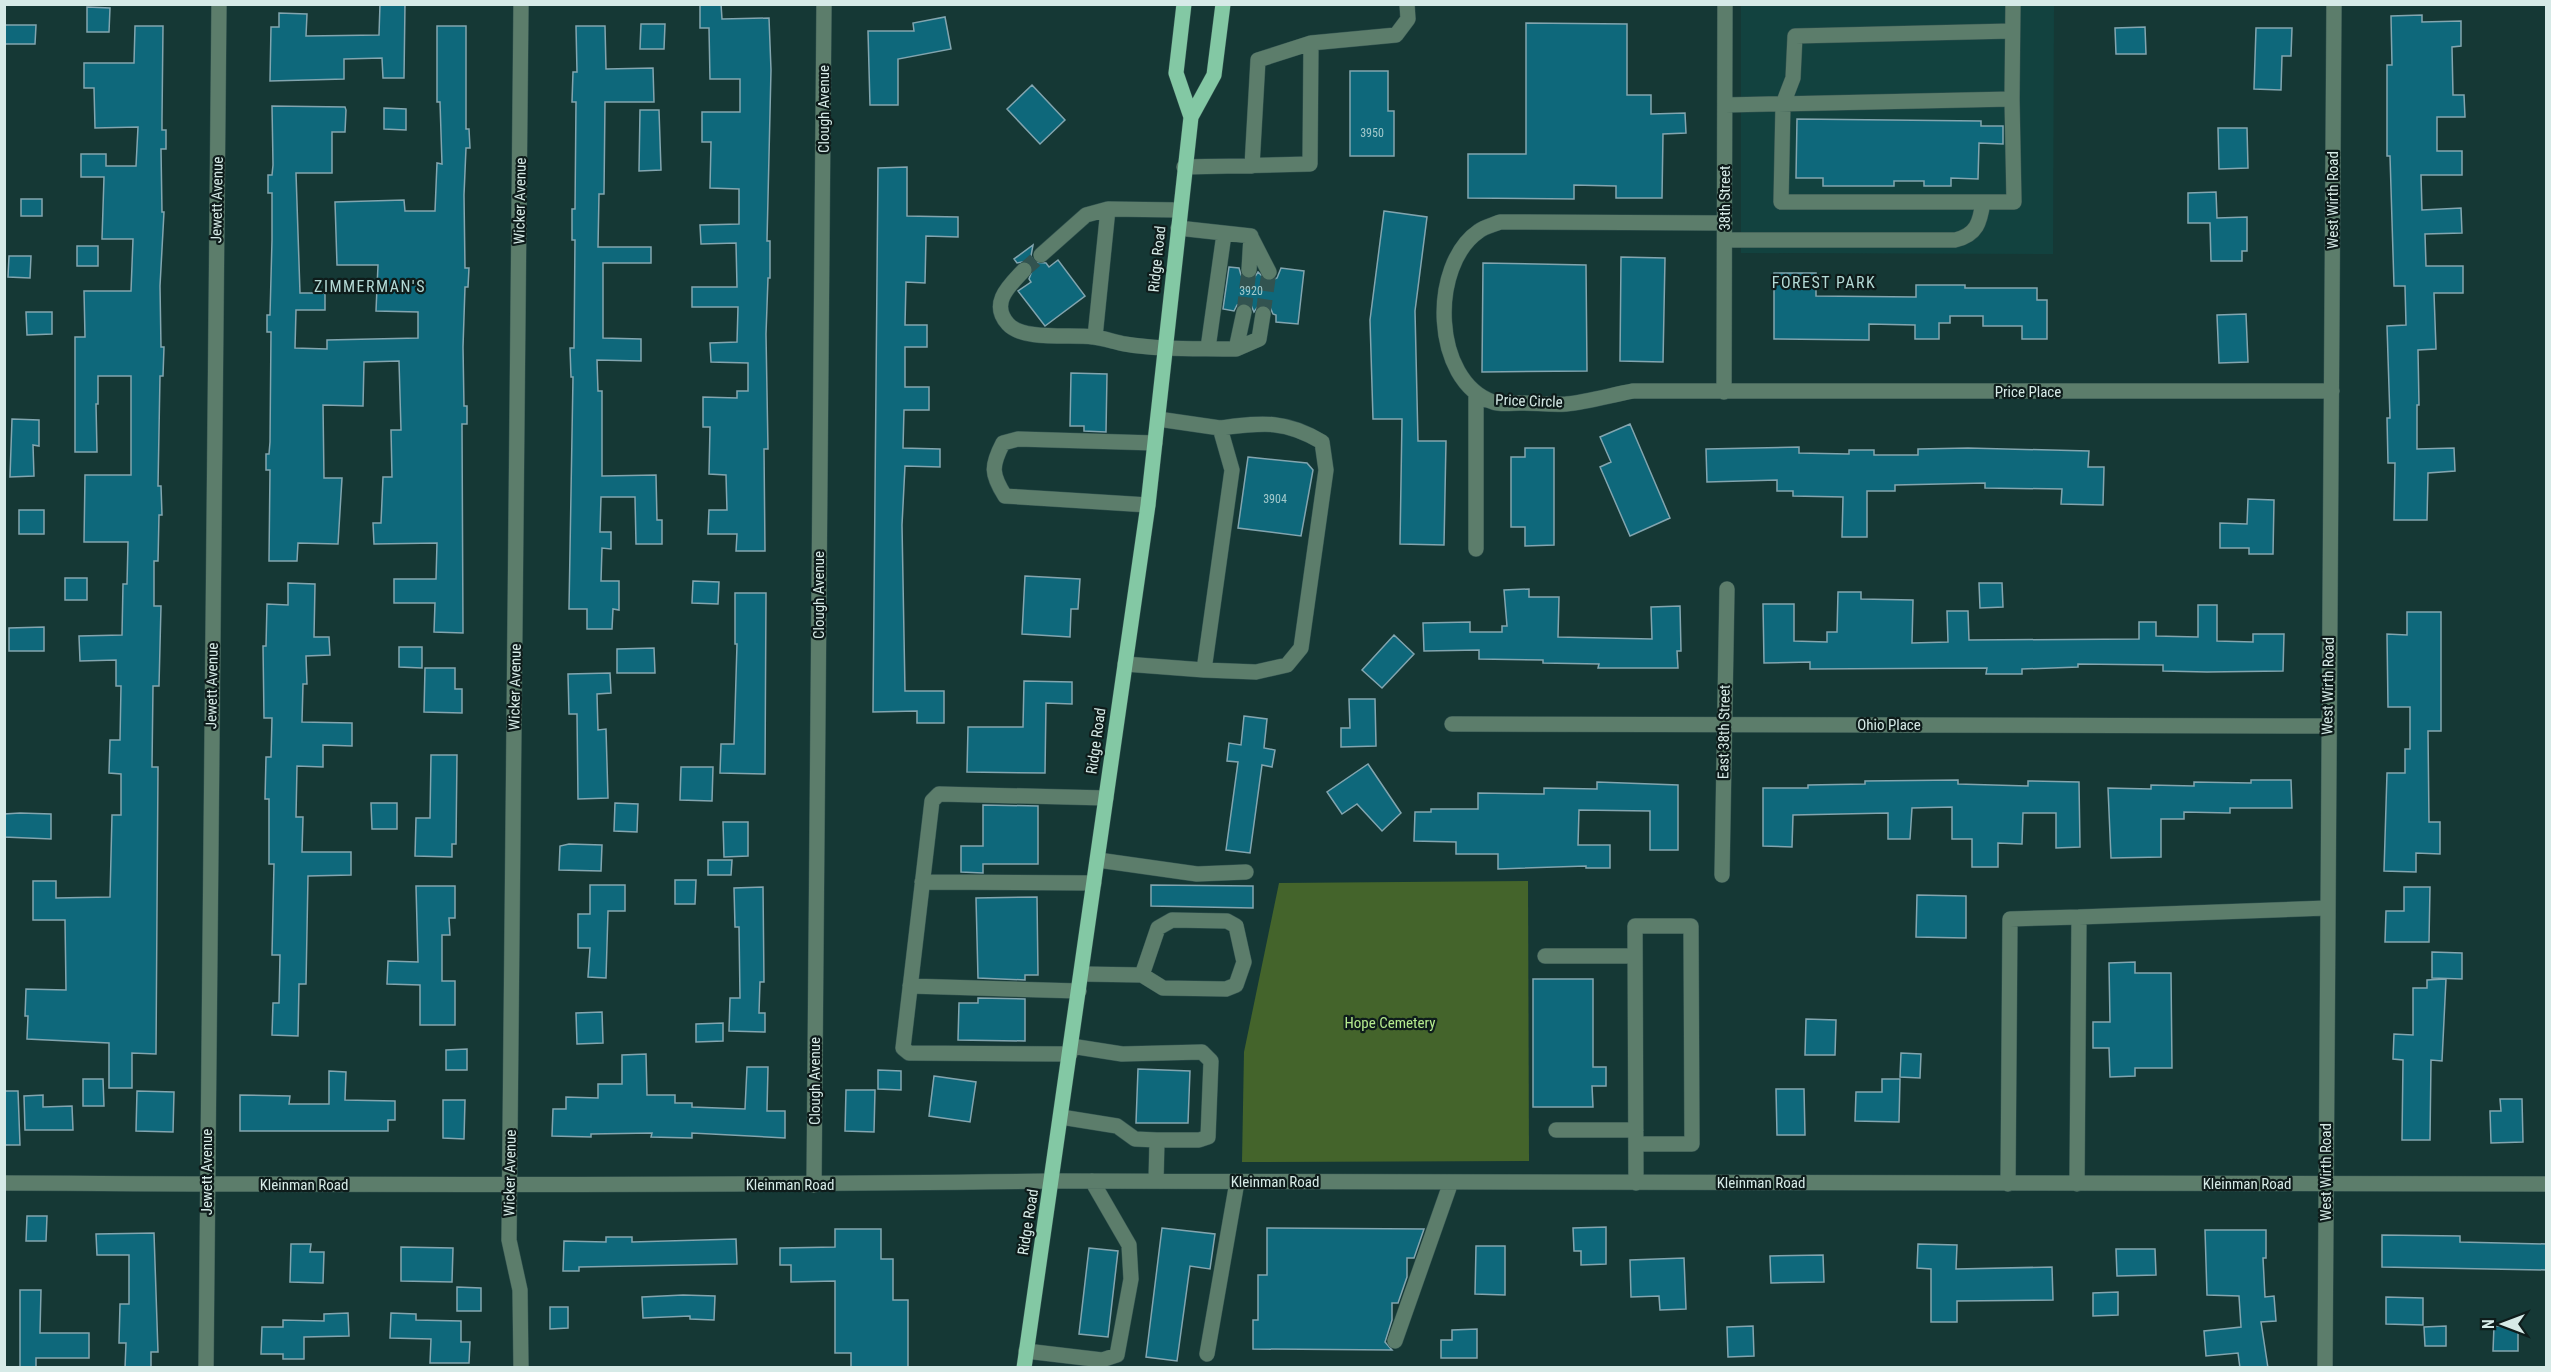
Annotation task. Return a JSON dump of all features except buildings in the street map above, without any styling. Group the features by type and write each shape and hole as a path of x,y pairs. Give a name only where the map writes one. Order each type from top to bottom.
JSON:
{"main road":[{"name":"Ridge Road","path":"1184,4 1176,73 1191,117"},
{"name":"Ridge Road","path":"1024,1368 1053,1181 1148,505 1191,117 1214,75 1223,4"}],"street":[{"name":"Jewett Avenue","path":"206,1368 219,4"},
{"name":"Wicker Avenue","path":"521,4 509,1240 520,1290 521,1368"},
{"name":"Clough Avenue","path":"814,1185 825,4"},
{"path":"1252,166 1258,60 1311,44 1396,35 1408,19 1407,4"},
{"name":"38th Street","path":"1724,392 1725,4"},
{"path":"2012,31 1795,36 1793,78 1783,104 1780,202 2014,202 2013,4"},
{"name":"West Wirth Road","path":"2325,1368 2327,726 2334,4"},
{"path":"1184,167 1310,164 1311,44"},
{"path":"1725,105 2012,99"},
{"path":"1725,240 1955,240 1967,238 1974,232 1983,202"},
{"path":"1041,255 1086,215 1108,209 1180,210"},
{"path":"1095,337 1108,209"},
{"name":"Price Circle","path":"1724,392 1633,391 1567,404 1495,403 1476,394 1460,374 1449,348 1443,319 1444,298 1452,269 1461,250 1479,231 1500,222 1725,223"},
{"path":"1178,228 1251,236"},
{"path":"1208,348 1224,234"},
{"path":"1249,270 1251,236"},
{"path":"1251,236 1269,272"},
{"path":"1024,270 1004,291 1001,301 1002,313 1008,325 1021,334 1095,337 1124,344 1165,347 1236,349 1259,339 1263,314"},
{"path":"1236,349 1244,312"},
{"name":"Price Place","path":"1724,392 2332,392"},
{"path":"1476,394 1476,549"},
{"path":"1125,664 1256,672 1287,665 1301,648 1326,470 1322,441 1300,429 1264,423 1220,428 1158,419"},
{"path":"1204,670 1232,470 1220,428"},
{"path":"1148,505 1005,496 994,478 994,460 1003,443 1018,439 1155,443"},
{"name":"East 38th Street","path":"1722,875 1727,589"},
{"name":"Ohio Place","path":"1452,724 2327,726"},
{"path":"1061,1117 1117,1126 1135,1139 1199,1140 1208,1137 1211,1061 1202,1052 1122,1054 1071,1050 909,1053 903,1048 932,801 939,794 1106,798"},
{"path":"1098,860 1197,874 1246,872"},
{"path":"922,882 1094,883"},
{"path":"2007,1184 2010,919 2327,908"},
{"path":"2077,1184 2079,917"},
{"path":"1082,974 1142,975 1163,988 1226,989 1236,985 1244,962 1236,926 1227,921 1172,920 1158,928 1142,975"},
{"path":"1556,1131 1636,1137 1692,1144 1691,926 1635,926 1636,1137 1636,1183"},
{"path":"1545,956 1635,956"},
{"path":"910,986 1079,992"},
{"path":"1156,1181 1157,1140"},
{"name":"Kleinman Road","path":"4,1183 510,1186 1053,1181 2547,1184"},
{"path":"1026,1351 1101,1364 1117,1355 1131,1279 1130,1245 1092,1181"},
{"path":"1207,1354 1237,1182"},
{"path":"1395,1341 1451,1182"}],"shaded area":[{"path":"1741,5 2054,5 2053,254 1741,253"}],"green space":[{"name":"Hope Cemetery","path":"1528,881 1529,1161 1242,1162 1244,1052 1279,883"}],"tunnel":[{"path":"1024,270 1041,255"},
{"path":"1244,312 1249,270"},
{"path":"1263,314 1269,272"}],"district":[{"name":"FOREST PARK","path":"1824,282"},
{"name":"ZIMMERMAN'S","path":"370,286"}]}
